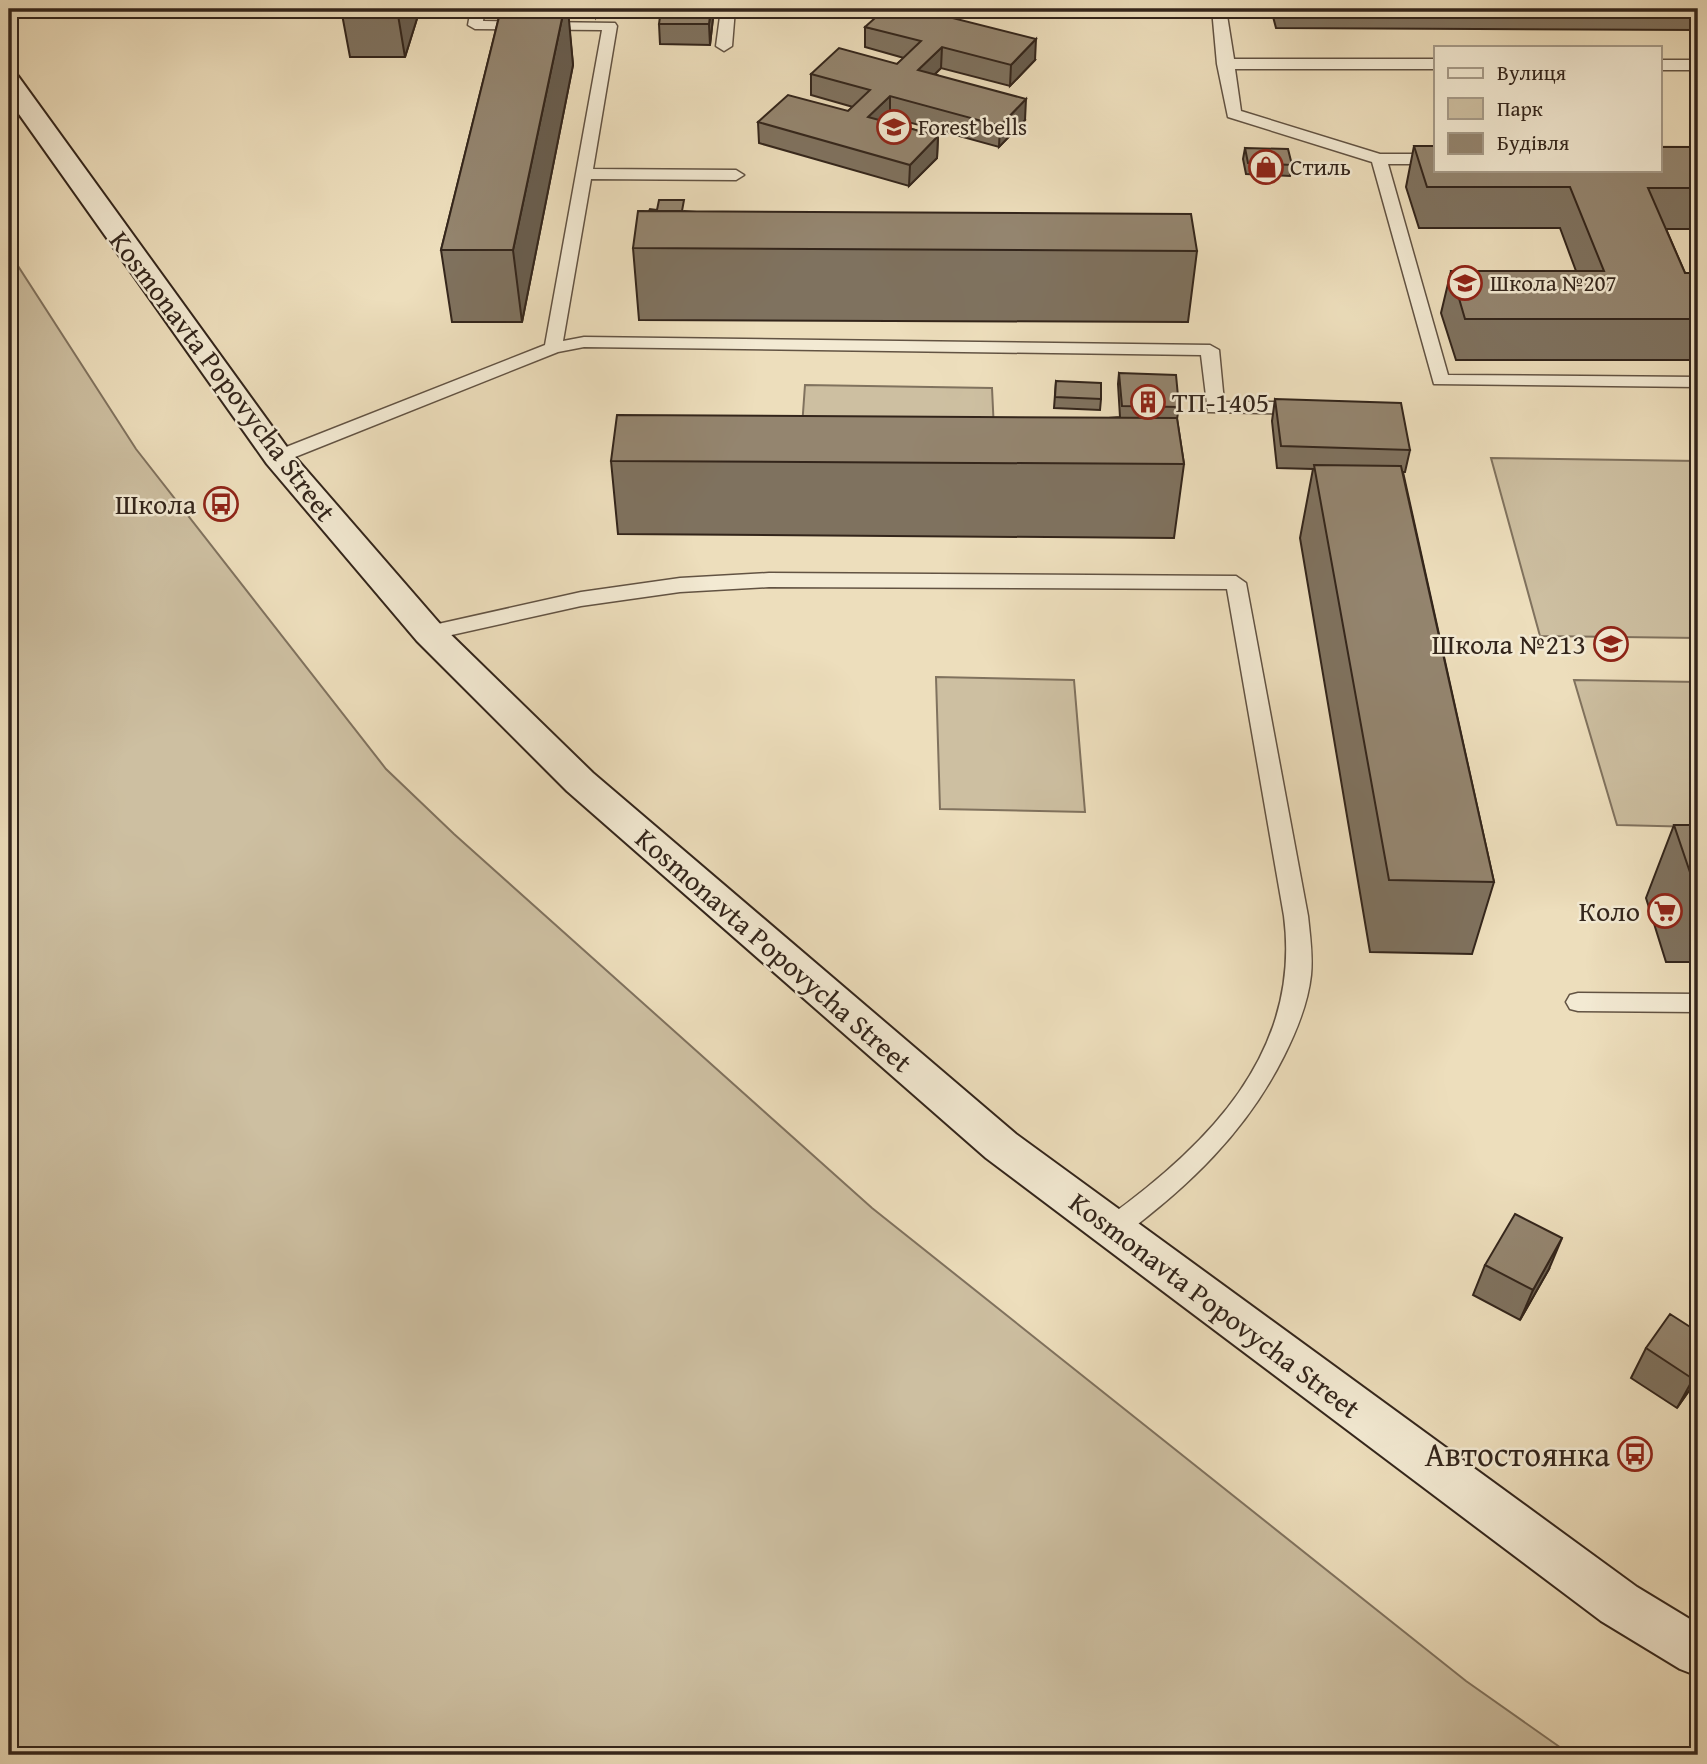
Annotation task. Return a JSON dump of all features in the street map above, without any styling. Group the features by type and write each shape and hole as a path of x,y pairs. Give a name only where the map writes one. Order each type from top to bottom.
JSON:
{"street":[{"name":"Kosmonavta Popovycha Street","path":"9,82 240,408 278,457 429,633 580,782 1001,1146 1619,1604 1698,1652"}],"lane":[{"path":"478,9 475,25 610,26"},
{"path":"554,348 582,174 610,26 620,9"},
{"path":"724,46 728,9"},
{"path":"1219,9 1234,114 1379,159 1434,159"},
{"path":"1225,64 1434,64"},
{"path":"1662,65 1698,65"},
{"path":"1379,159 1440,380 1698,382"},
{"path":"582,174 736,175"},
{"path":"278,457 554,348 584,342 1210,350 1215,408 1325,408"},
{"path":"429,633 581,599 680,584 769,580 1236,583 1296,916 1301,963 1294,1009 1264,1073 1236,1118 1164,1193 1112,1229"},
{"path":"1578,1002 1698,1003"}],"green space":[{"path":"9,252 136,449 386,769 454,834 872,1208 1466,1681 1571,1755 9,1755"},
{"path":"805,385 992,388 994,430 802,427"},
{"path":"1491,458 1698,461 1698,638 1540,636"},
{"path":"936,677 1074,680 1085,812 940,809"},
{"path":"1574,680 1698,682 1698,827 1617,825"}],"building":[{"path":"501,9 564,9 513,250 441,250"},
{"path":"661,9 711,9 709,24 659,24"},
{"path":"885,9 917,9 1036,39 1011,65 942,47 918,70 1026,99 1000,126 890,96 868,117 938,136 910,165 758,122 788,95 848,111 870,90 811,74 839,48 897,64 921,41 865,27"},
{"path":"1414,146 1434,146 1434,172 1662,172 1662,147 1698,147 1698,188 1648,188 1685,273 1698,273 1698,319 1465,319 1451,271 1604,271 1570,187 1427,187"},
{"path":"1245,148 1288,149 1292,165 1248,163"},
{"path":"659,200 684,200 682,211 649,211 657,210"},
{"path":"638,211 1191,214 1197,251 633,248"},
{"name":"ТП-1405","path":"1119,373 1176,375 1179,407 1122,406"},
{"path":"1056,381 1101,383 1101,399 1055,397"},
{"path":"1275,399 1401,403 1410,450 1281,446"},
{"path":"617,415 1177,418 1184,464 611,461"},
{"path":"1314,465 1401,466 1494,882 1389,880"},
{"path":"1674,825 1698,825 1698,890 1696,890"},
{"path":"1515,1214 1562,1238 1533,1290 1485,1265"},
{"path":"1670,1314 1698,1332 1698,1372 1693,1379 1646,1348"}],"place":[{"name":"Forest bells","path":"894,127"},
{"name":"Стиль","path":"1266,167"},
{"name":"Школа №207","path":"1465,283"},
{"name":"ТП-1405","path":"1148,402"},
{"name":"Школа","path":"221,504"},
{"name":"Школа №213","path":"1611,644"},
{"name":"Коло","path":"1665,911"},
{"name":"Автостоянка","path":"1635,1454"}]}
